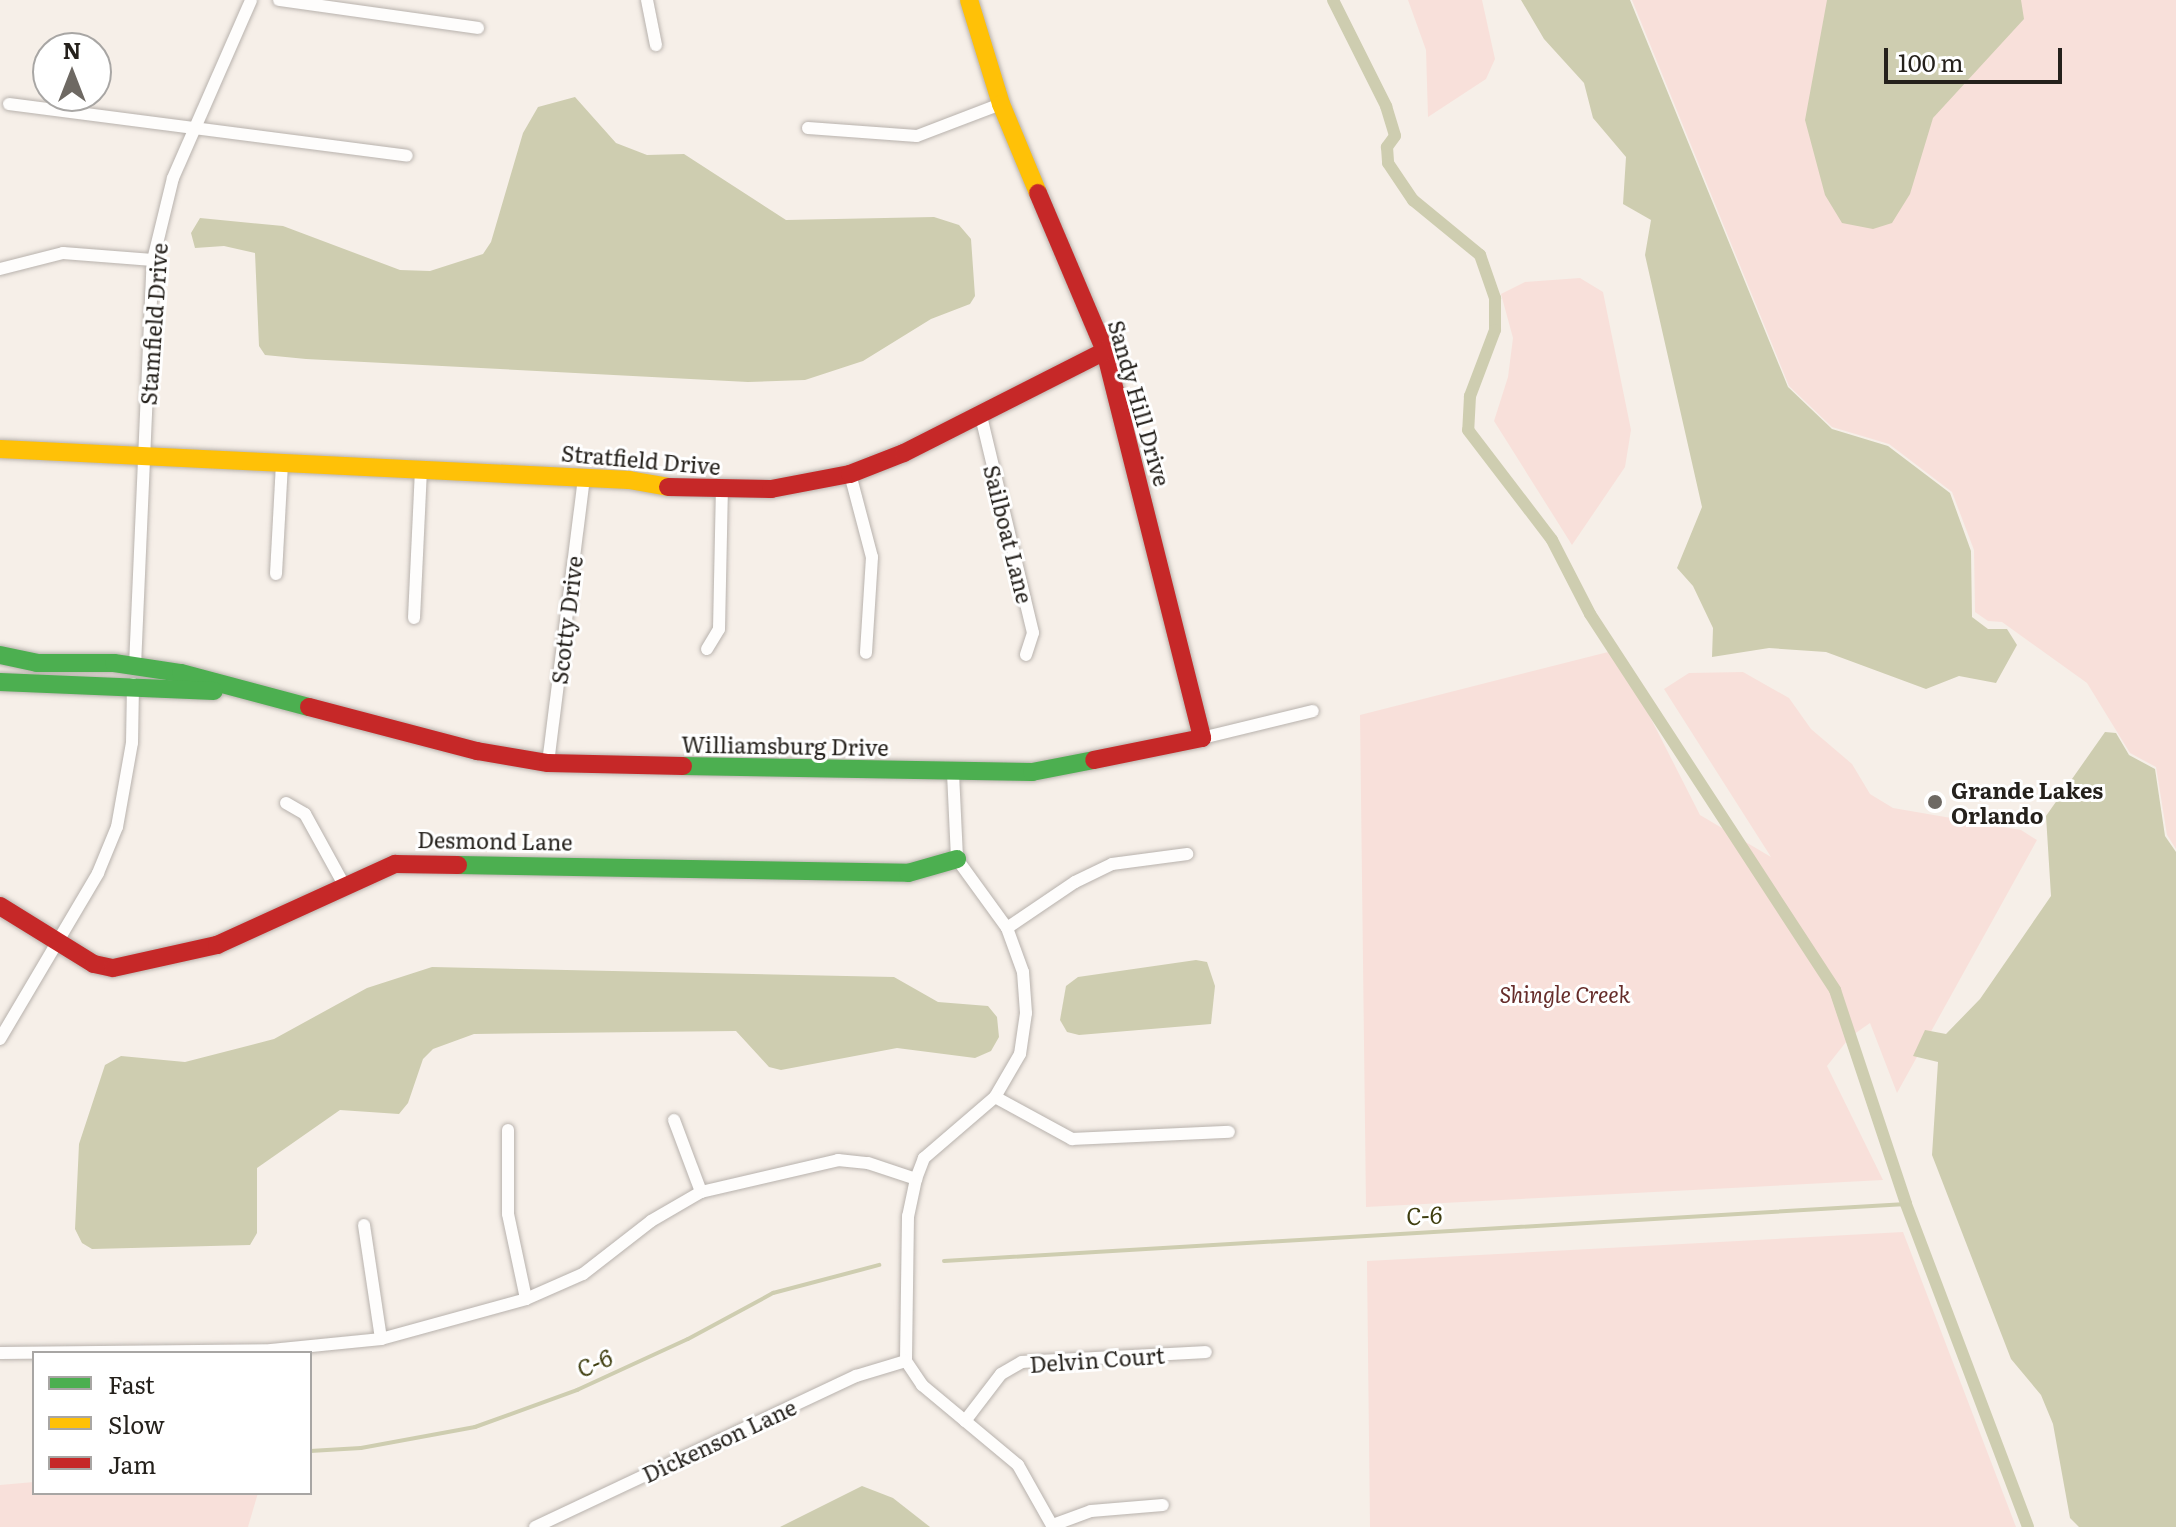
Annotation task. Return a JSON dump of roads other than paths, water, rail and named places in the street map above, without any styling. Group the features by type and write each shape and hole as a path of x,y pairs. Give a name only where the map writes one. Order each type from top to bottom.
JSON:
{"street":[{"name":"Stamfield Drive","path":"0,1039 98,873 117,827 132,743 153,260 173,178 251,0"},
{"path":"279,0 478,28"},
{"path":"647,0 656,45"},
{"name":"Sandy Hill Drive","path":"969,0 1001,104 1105,351 1202,738"},
{"path":"9,104 407,156"},
{"path":"808,128 917,136 1001,104"},
{"path":"0,269 63,253 153,260"},
{"name":"Stratfield Drive","path":"0,449 584,478 722,491 771,489 850,474 1105,351"},
{"name":"Sailboat Lane","path":"980,412 1033,633 1026,655"},
{"path":"276,574 282,464"},
{"path":"414,618 421,469"},
{"path":"850,474 872,557 866,653"},
{"name":"Scotty Drive","path":"548,763 584,478"},
{"path":"707,649 719,629 722,491"},
{"path":"0,655 37,663 134,675"},
{"path":"0,682 60,688 134,675"},
{"name":"Williamsburg Drive","path":"134,675 256,695 477,751 548,763 953,773 1032,772 1202,738 1313,711"},
{"path":"953,773 957,859 1007,928 1023,972 1026,1013 1020,1054 995,1097 924,1158 916,1179 908,1216 906,1361 922,1385 1018,1465 1053,1526 1107,1508 1163,1505"},
{"path":"286,803 305,814 343,883"},
{"path":"1007,928 1112,864 1187,854"},
{"name":"Desmond Lane","path":"0,906 94,964 137,966 217,945 343,883 395,864 433,861 908,873 957,859"},
{"path":"995,1097 1072,1139 1229,1132"},
{"path":"674,1120 701,1192"},
{"path":"508,1130 508,1214 526,1299"},
{"path":"181,1351 271,1350 381,1339 526,1299 583,1274 651,1221 701,1192 838,1160 868,1163 916,1179"},
{"path":"364,1225 381,1339"},
{"name":"Delvin Court","path":"965,1421 1001,1374 1022,1362 1206,1352"},
{"path":"0,1353 32,1353"},
{"name":"Dickenson Lane","path":"535,1527 856,1376 906,1361"}],"waterway":[{"name":"Shingle Creek","path":"1333,0 1386,106 1395,136 1387,147 1388,163 1413,200 1480,255 1495,298 1495,330 1470,396 1468,430 1552,540 1590,614 1835,990 1906,1204 2028,1527"},
{"name":"C-6","path":"944,1261 1906,1204"},
{"name":"C-6","path":"312,1451 361,1448 475,1427 577,1390 688,1339 773,1293 879,1265"}],"place":[{"name":"Grande Lakes Orlando","path":"1935,802"}]}
